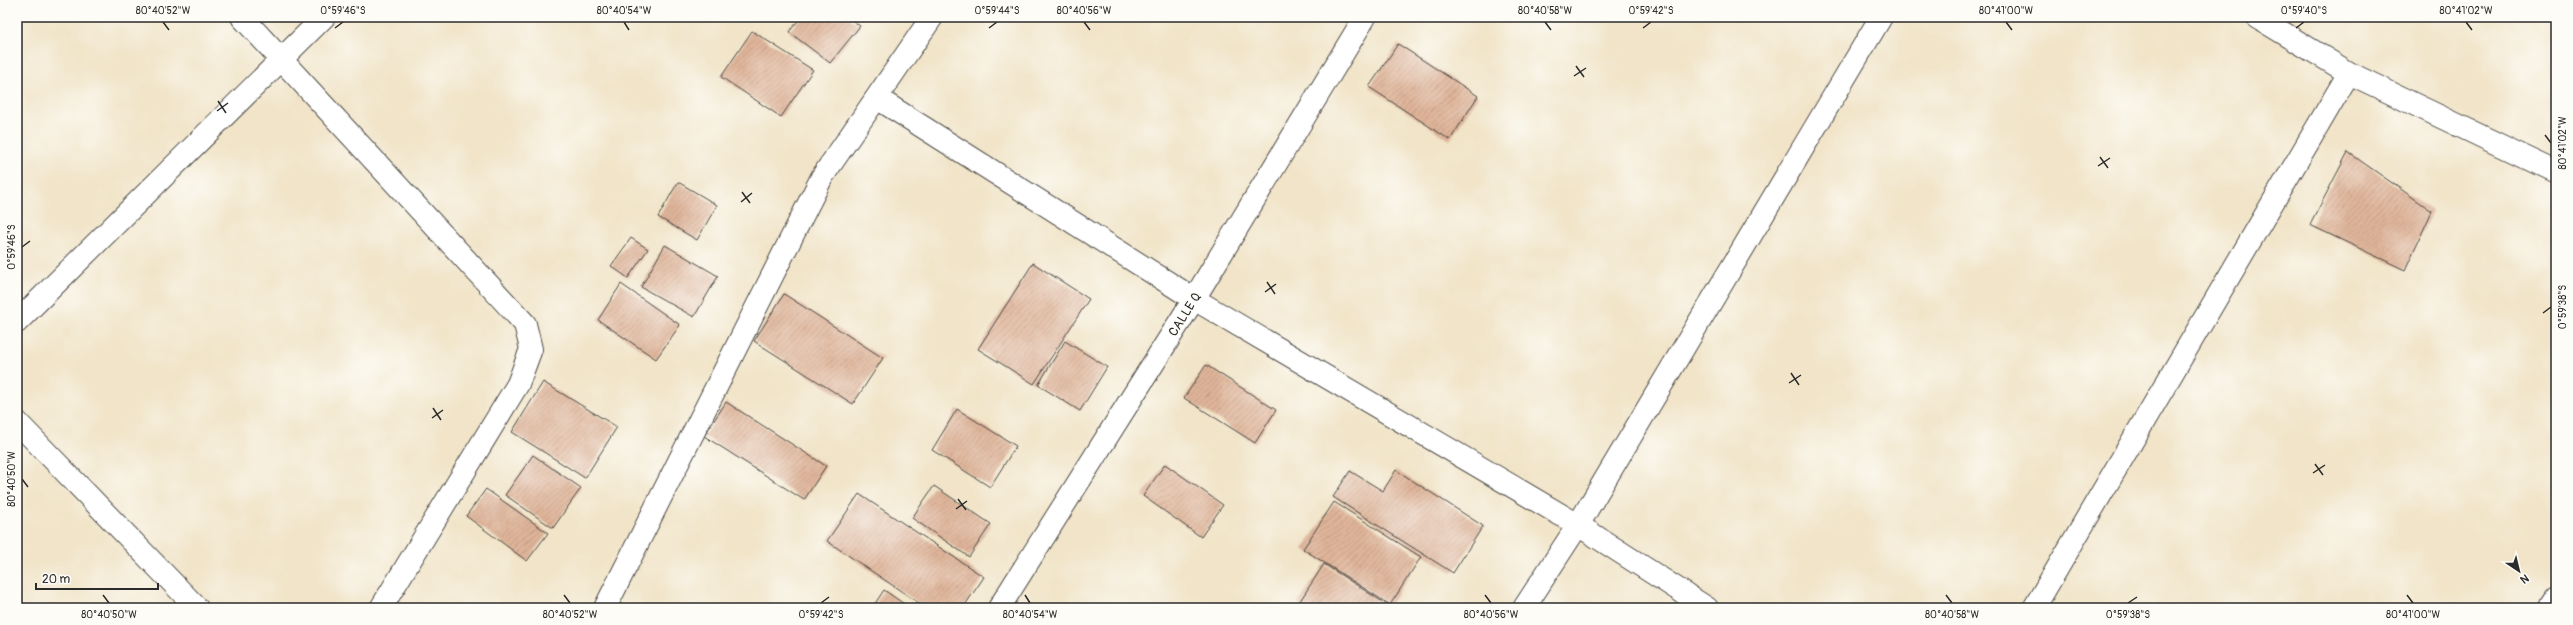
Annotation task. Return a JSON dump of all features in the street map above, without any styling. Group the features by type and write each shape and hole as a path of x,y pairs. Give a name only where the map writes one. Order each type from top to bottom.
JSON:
{"street":[{"path":"242,17 525,324 531,349 518,384 381,608"},
{"path":"17,322 280,59 324,17"},
{"path":"605,608 822,177 932,17"},
{"name":"CALLE Q","path":"999,608 1194,299 1365,17"},
{"path":"1524,608 1578,525 1881,17"},
{"path":"2257,17 2349,73 2556,172"},
{"path":"2034,608 2349,73"},
{"path":"877,98 1194,299 1578,525 1707,608"},
{"path":"17,422 197,608"},
{"path":"2550,608 2556,599"}],"building":[{"path":"801,17 848,17 860,26 830,63 789,32"},
{"path":"752,31 813,70 781,117 721,77"},
{"path":"1398,44 1478,96 1450,140 1369,87"},
{"path":"2348,152 2432,211 2405,270 2310,225"},
{"path":"678,182 717,205 697,240 658,217"},
{"path":"631,238 648,249 628,278 611,266"},
{"path":"665,245 718,276 694,317 641,287"},
{"path":"1033,263 1089,299 1034,384 978,349"},
{"path":"621,284 680,325 656,359 598,320"},
{"path":"784,294 883,358 853,404 754,341"},
{"path":"1065,341 1107,367 1080,411 1038,385"},
{"path":"1206,365 1276,410 1255,443 1184,398"},
{"path":"543,382 617,427 585,478 512,432"},
{"path":"726,402 826,466 804,500 704,436"},
{"path":"957,409 1016,446 990,487 932,450"},
{"path":"533,455 581,488 553,528 505,495"},
{"path":"1165,464 1223,505 1201,537 1143,496"},
{"path":"1396,470 1483,526 1453,573 1333,497 1350,471 1383,491"},
{"path":"934,486 991,524 969,557 912,518"},
{"path":"486,489 548,533 527,561 466,516"},
{"path":"859,494 984,577 963,608 926,608 827,541"},
{"path":"1334,502 1421,557 1390,605 1303,549"},
{"path":"1324,564 1392,608 1304,608 1298,604"},
{"path":"884,590 910,608 872,608"}]}
